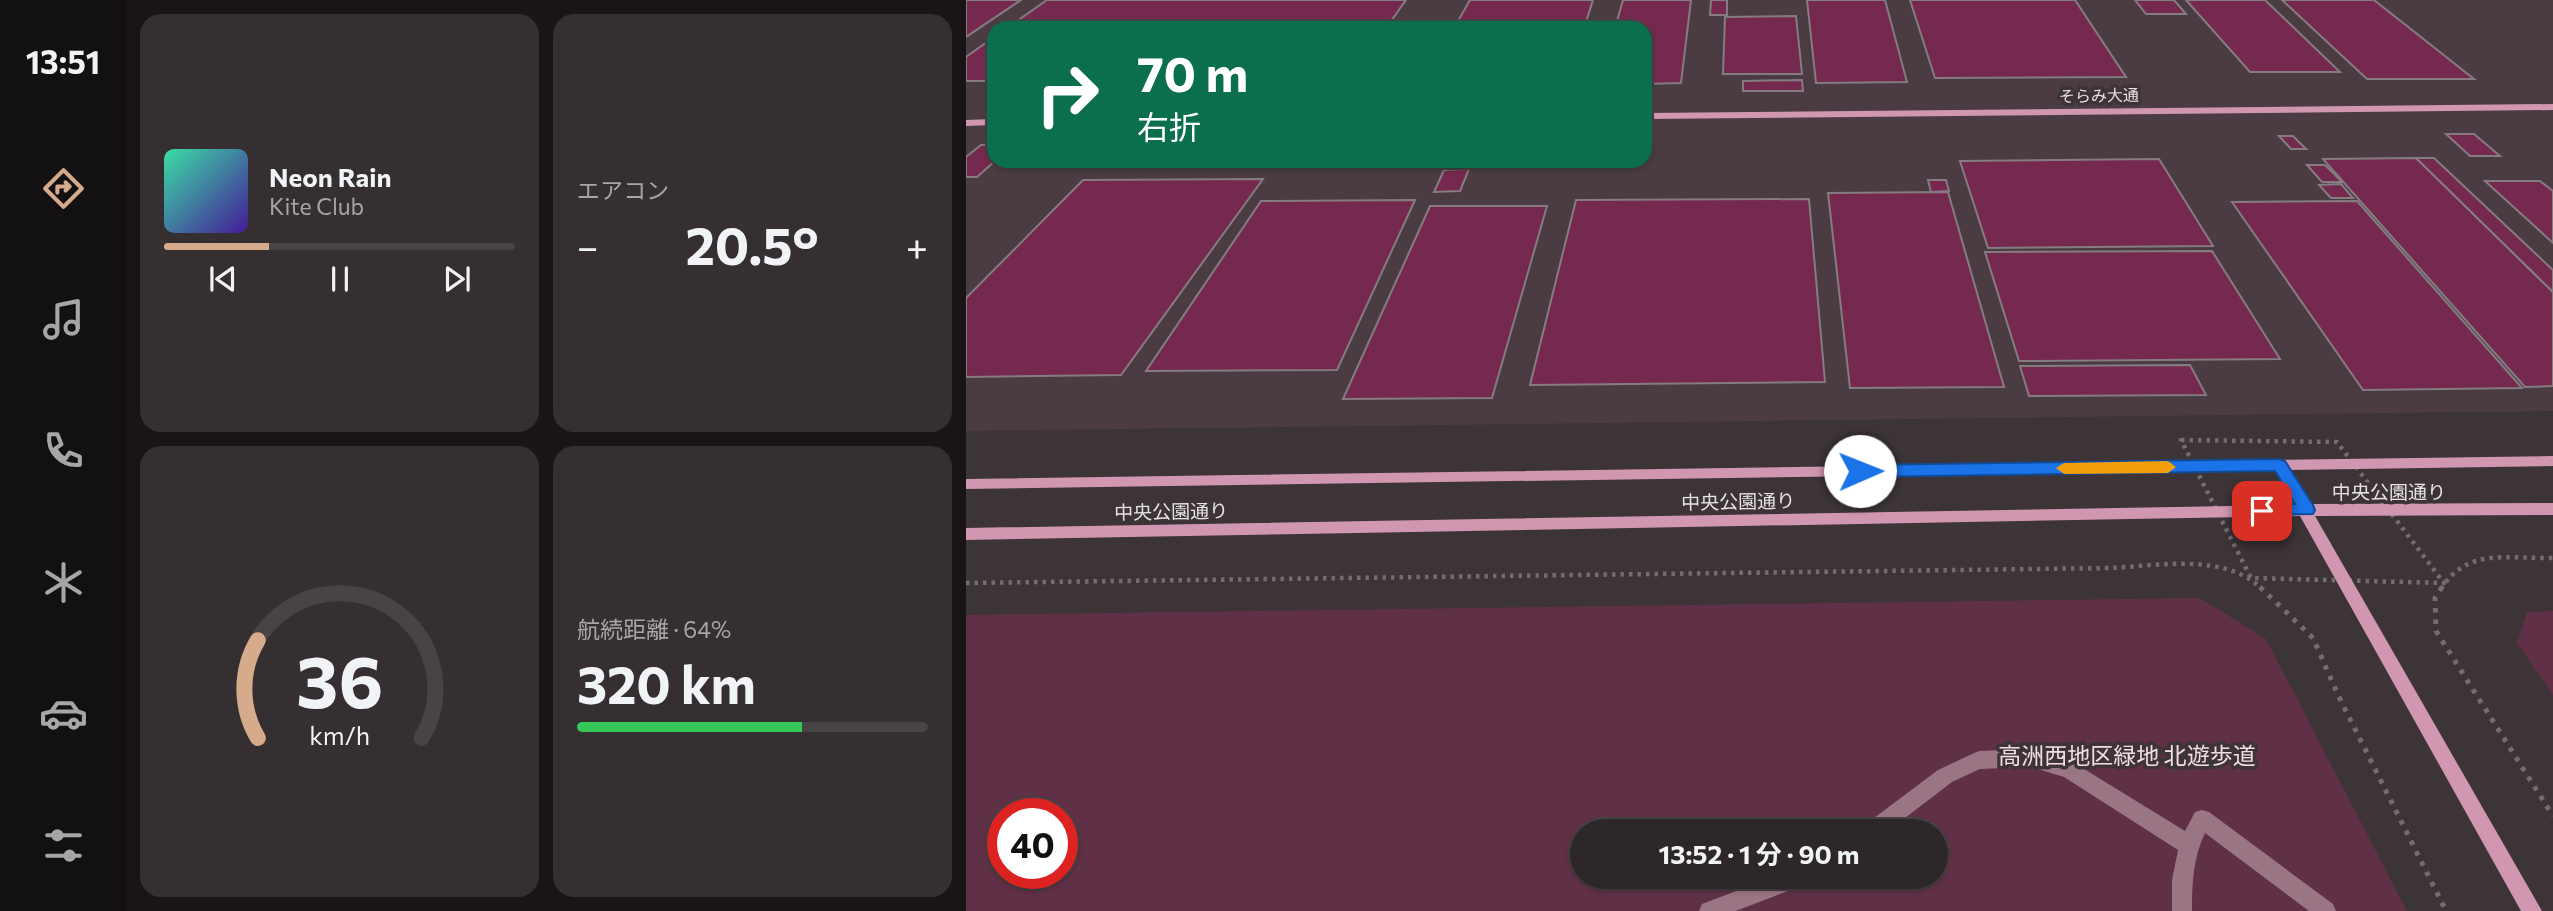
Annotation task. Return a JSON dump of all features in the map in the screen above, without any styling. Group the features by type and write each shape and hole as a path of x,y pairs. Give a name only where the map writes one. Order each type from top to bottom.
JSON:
{"street":[{"name":"そらみ大通","path":"1652,116 2553,107"},
{"path":"966,122 987,122"},
{"name":"中央公園通り","path":"966,484 2553,461"},
{"path":"2279,465 2307,510 2532,911"},
{"name":"中央公園通り","path":"966,534 2307,510 2553,509"},
{"path":"1889,819 1945,776 1979,760 2031,758 2069,770 2189,845"},
{"path":"2182,911 2182,880 2189,845 2202,819 2326,911"},
{"path":"1709,911 1773,889"}],"path":[{"path":"2553,558 2475,559 2451,573 2435,598 2436,631 2553,816"},
{"path":"966,583 2110,568 2210,564 2251,579 2313,638 2338,695 2446,911"}],"shaded area":[{"path":"966,0 2553,0 2553,411 966,431"}],"green space":[{"name":"高洲西地区緑地 北遊歩道","path":"2200,598 2266,639 2407,911 966,911 966,615"},
{"path":"2553,611 2553,695 2517,643 2527,612"}],"building":[{"path":"966,0 1021,0 987,21 966,37"},
{"path":"1047,0 1406,0 1391,21 1017,21"},
{"path":"1470,0 1593,0 1586,21 1458,21"},
{"path":"1623,0 1691,0 1681,83 1652,84 1652,21 1617,21"},
{"path":"1711,0 1727,0 1727,15 1710,15"},
{"path":"1807,0 1885,0 1907,82 1816,83"},
{"path":"1910,0 2075,0 2126,77 1935,78"},
{"path":"2135,0 2174,0 2186,14 2146,14"},
{"path":"2186,0 2265,0 2340,72 2250,72"},
{"path":"2282,0 2374,0 2474,79 2367,79"},
{"path":"1796,16 1802,74 1723,74 1725,17"},
{"path":"987,42 987,81 966,81 966,57"},
{"path":"1802,80 1803,91 1743,91 1743,81"},
{"path":"2446,134 2474,134 2500,156 2470,156"},
{"path":"2279,136 2293,136 2306,149 2291,149"},
{"path":"981,145 987,145 987,168 977,177 966,177 966,157"},
{"path":"2416,158 2553,292 2553,386 2525,387 2323,159"},
{"path":"2416,158 2434,158 2553,270 2553,292"},
{"path":"2159,159 2213,246 1988,248 1960,161"},
{"path":"2307,165 2325,165 2342,182 2322,182"},
{"path":"1469,169 1460,191 1434,192 1444,170"},
{"path":"1263,179 1121,375 966,377 966,298 1083,180"},
{"path":"1928,180 1946,180 1949,191 1931,192"},
{"path":"2485,181 2540,181 2553,191 2553,243"},
{"path":"2341,184 2353,198 2331,198 2319,185"},
{"path":"1948,192 2004,387 1850,388 1828,193"},
{"path":"1809,199 1825,382 1530,385 1576,200"},
{"path":"1415,200 1337,370 1146,371 1261,201"},
{"path":"2357,201 2522,388 2363,390 2232,202"},
{"path":"1430,206 1547,206 1492,398 1343,399"},
{"path":"2212,251 2280,359 2019,361 1985,252"},
{"path":"2190,365 2206,395 2029,396 2020,366"}],"slow traffic":[{"path":"2064,468 2168,467"}],"route":[{"path":"1860,471 2279,465 2307,510 2262,511"}]}
